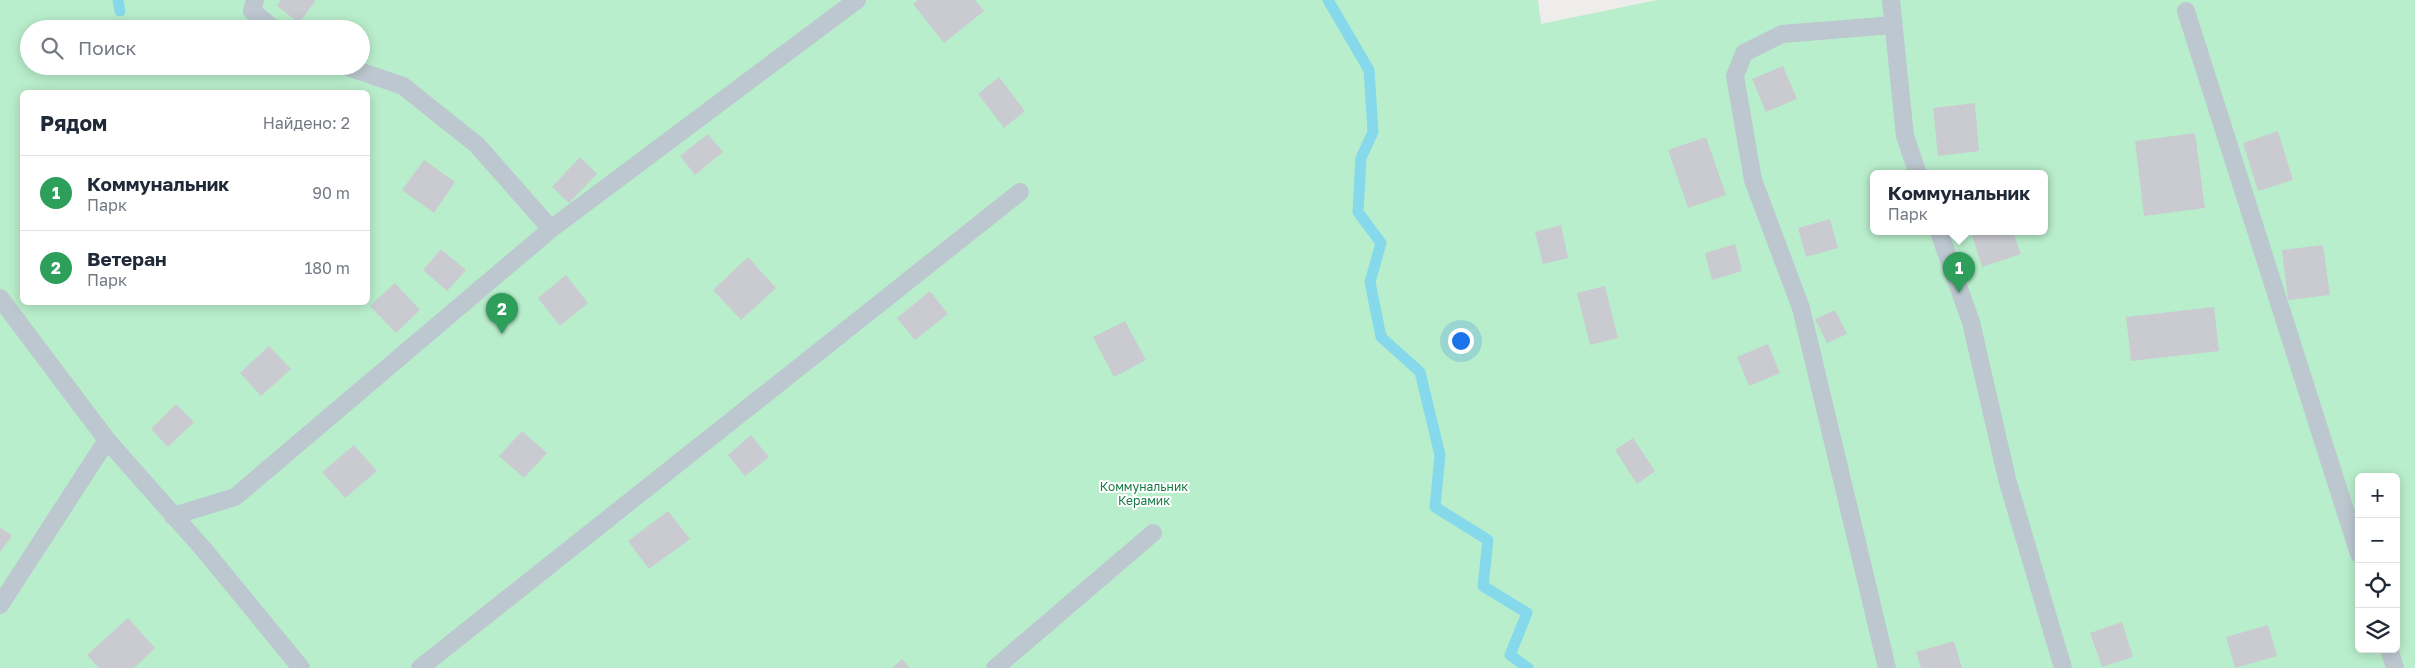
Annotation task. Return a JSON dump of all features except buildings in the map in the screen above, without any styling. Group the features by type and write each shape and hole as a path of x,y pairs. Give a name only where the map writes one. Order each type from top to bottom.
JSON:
{"lane":[{"path":"255,0 252,11 263,20"},
{"path":"173,516 235,497 551,229 856,0"},
{"path":"1891,0 1905,136 1917,170"},
{"path":"2186,11 2355,541"},
{"path":"1888,668 1801,308 1753,180 1735,76 1744,53 1782,34 1894,25"},
{"path":"370,75 403,86 477,145 551,229"},
{"path":"420,668 1020,192"},
{"path":"1940,235 1971,322 2007,479 2063,668"},
{"path":"0,298 107,440 205,551 301,668"},
{"path":"0,605 107,440"},
{"path":"996,668 1153,533"},
{"path":"2390,653 2395,668"}],"green space":[{"name":"Коммунальник Керамик","path":"0,0 1538,0 1541,24 1657,0 2415,0 2415,668 0,668"}],"waterway":[{"path":"118,0 120,11"},
{"path":"1328,0 1369,70 1373,132 1361,158 1358,212 1381,243 1370,282 1381,337 1420,372 1440,455 1435,507 1488,540 1483,586 1527,613 1510,655 1528,668"}],"place":[{"name":"Коммунальник","path":"1959,293"},
{"name":"Ветеран","path":"502,334"}]}
